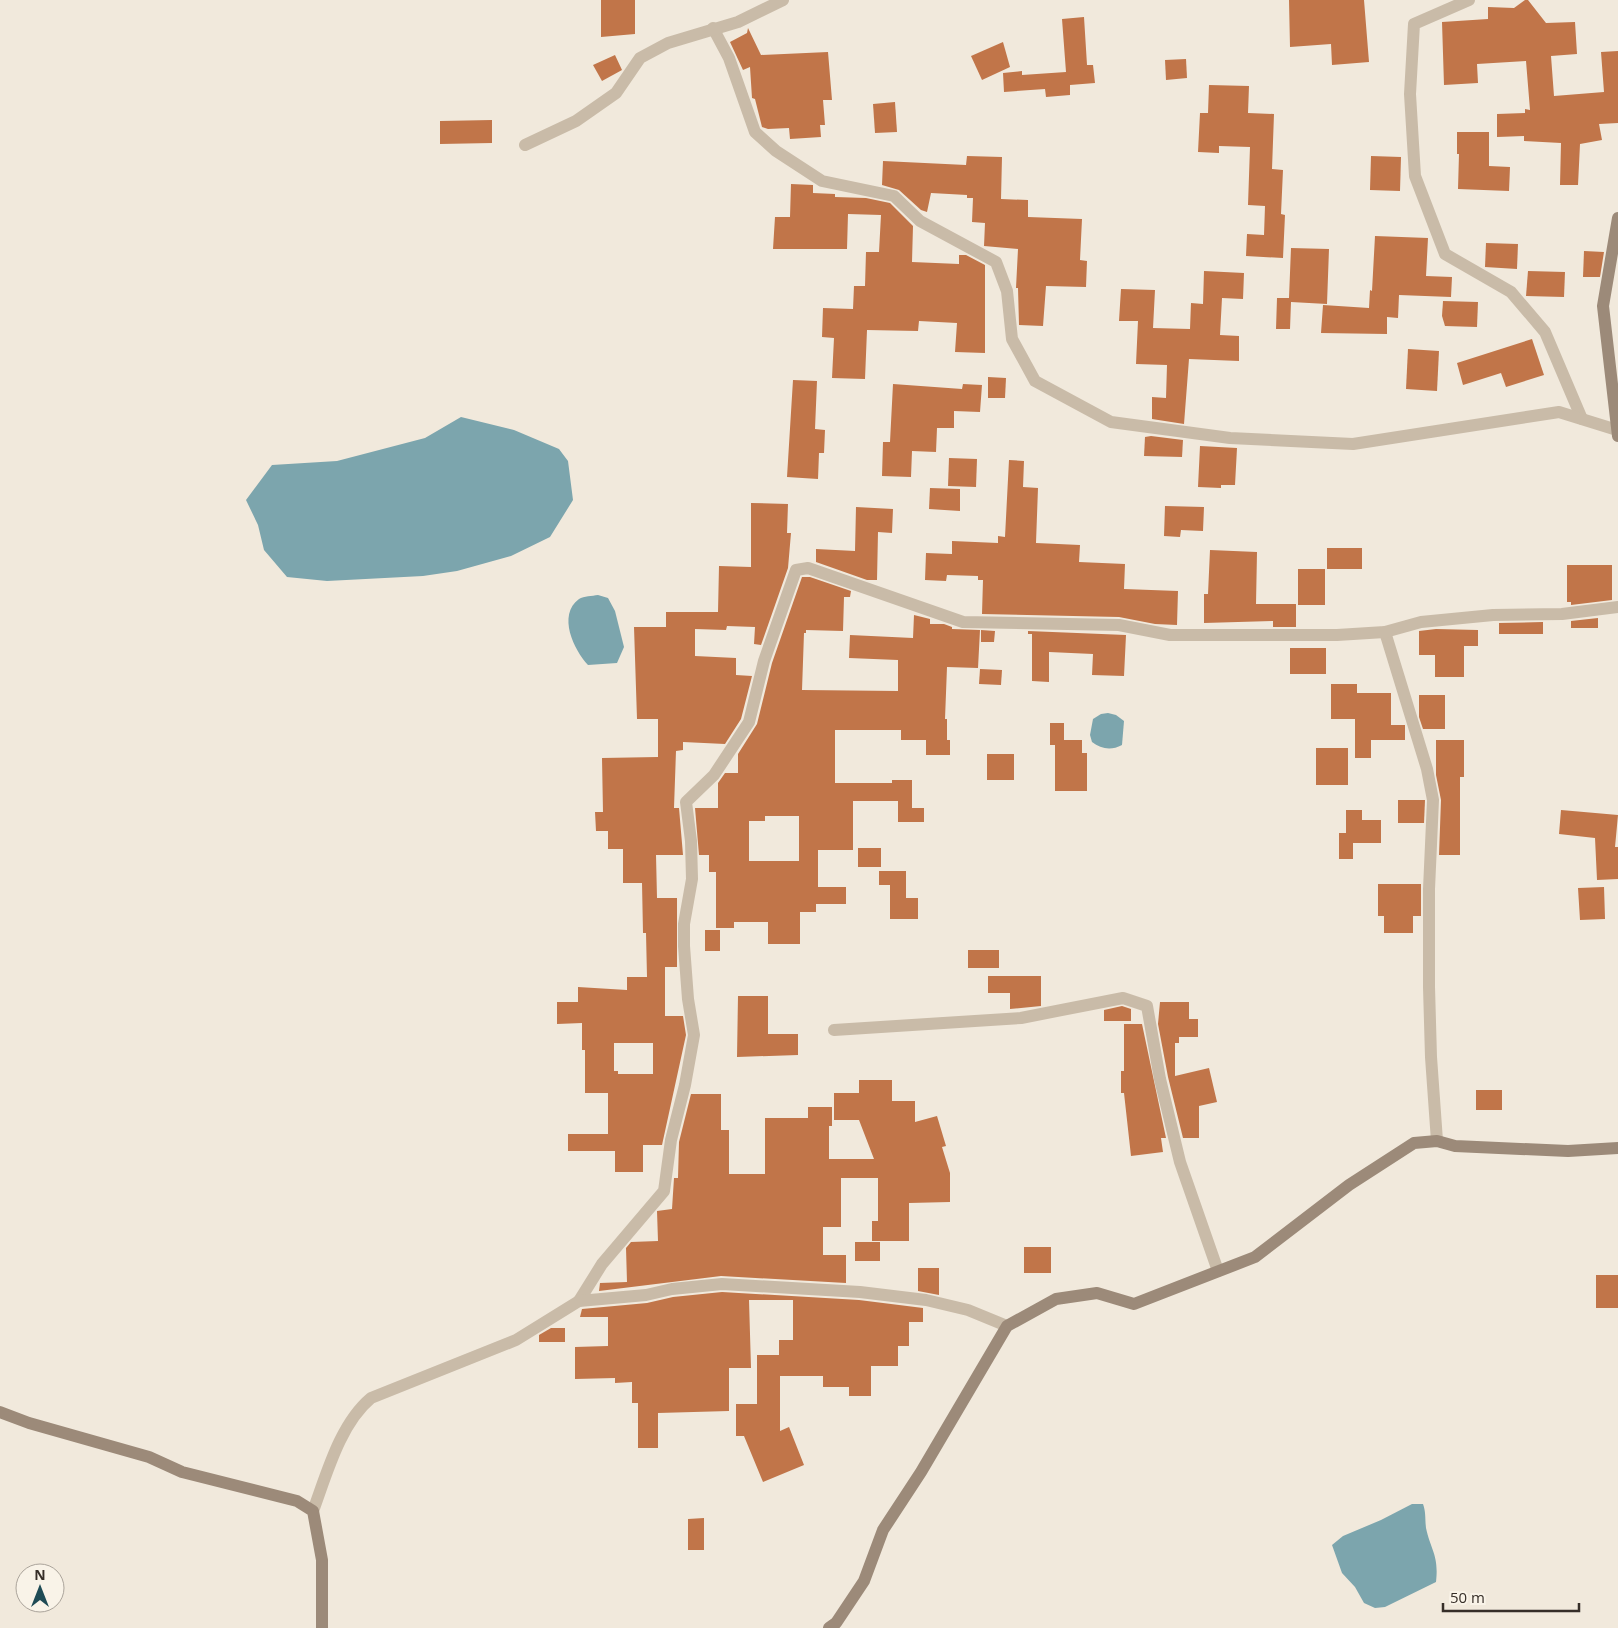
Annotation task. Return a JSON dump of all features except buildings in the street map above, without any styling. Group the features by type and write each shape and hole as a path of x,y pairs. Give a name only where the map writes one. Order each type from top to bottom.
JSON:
{"street":[{"path":"525,145 576,122 616,93 640,58 668,43 738,22 783,0"},
{"path":"1469,0 1414,24 1410,94 1415,176 1445,254 1511,292 1545,332 1582,419"},
{"path":"713,28 729,58 756,132 776,151 822,180 894,196 920,220 996,262 1007,291 1012,339 1035,381 1111,422 1230,438 1353,444 1559,412 1618,433 1603,306 1618,218"},
{"path":"322,1628 322,1560 313,1511 343,1436 359,1408 371,1398 516,1340 579,1301 602,1264 664,1191 671,1140 685,1085 694,1035 688,999 684,946 684,924 692,879 692,840 686,802 714,775 749,722 764,661 796,570 808,568 963,622 1120,625 1170,635 1337,635 1385,632 1421,622 1493,615 1562,614 1618,607"},
{"path":"1385,632 1427,770 1433,800 1429,889 1429,967 1431,1057 1437,1141"},
{"path":"834,1030 1021,1018 1123,998 1147,1006 1160,1079 1180,1162 1218,1271"},
{"path":"829,1628 836,1623 864,1581 883,1530 921,1472 1007,1326 1056,1299 1097,1293 1134,1304 1255,1257 1349,1185 1394,1154 1414,1143 1437,1141 1456,1146 1559,1150 1618,1148"},
{"path":"579,1301 646,1296 672,1290 722,1284 801,1288 860,1292 926,1300 968,1310 1007,1326"},
{"path":"0,1412 29,1423 148,1458 182,1472 297,1501 313,1511"}],"water":[{"path":"461,417 514,430 559,449 568,461 573,500 550,537 511,556 457,571 423,576 327,581 287,577 264,550 258,525 246,500 272,465 337,461 425,438"},
{"path":"598,595 608,598 615,611 624,647 617,663 588,665 573,642 568,623 569,614 572,606 579,599"},
{"path":"1101,714 1116,715 1124,721 1122,745 1110,749 1103,748 1092,742 1090,735 1093,719"},
{"path":"1412,1504 1423,1504 1424,1507 1426,1528 1436,1565 1436,1582 1385,1607 1375,1608 1364,1603 1355,1587 1342,1573 1332,1545 1343,1536"}]}
